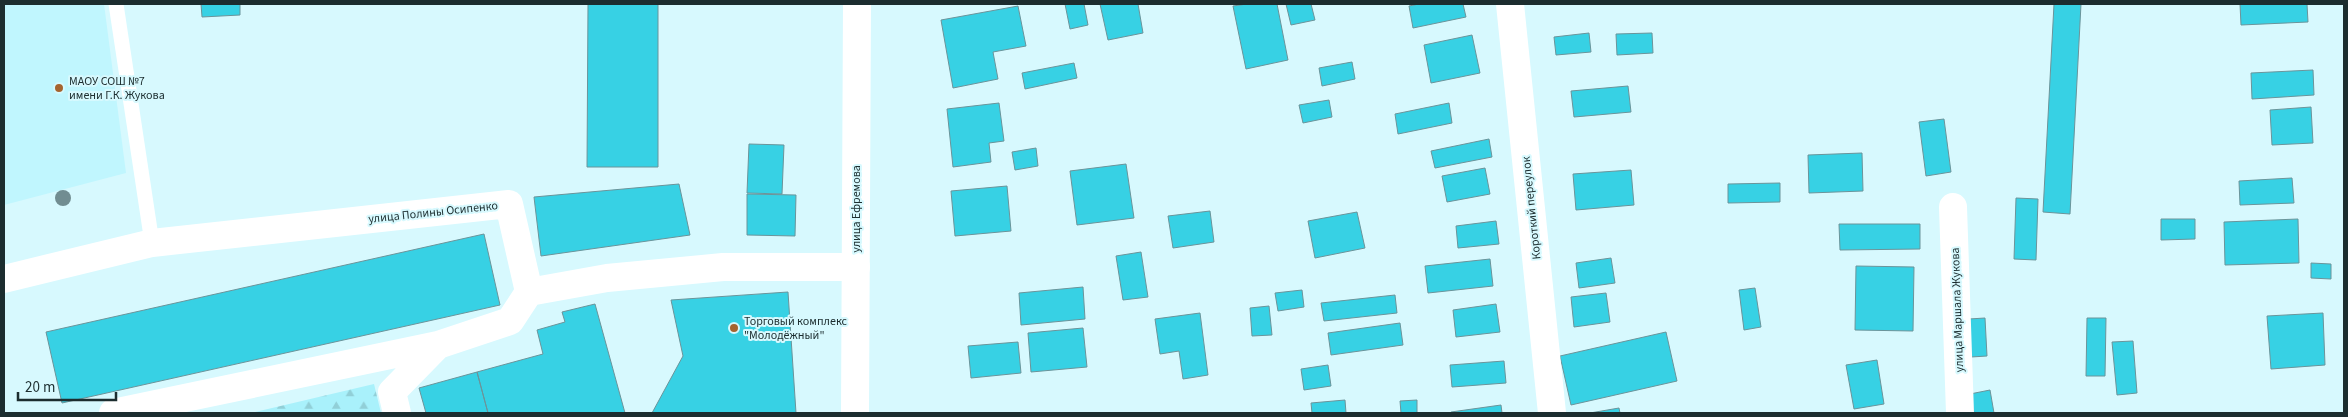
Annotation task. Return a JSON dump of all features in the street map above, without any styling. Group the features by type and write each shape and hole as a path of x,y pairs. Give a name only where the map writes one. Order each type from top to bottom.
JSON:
{"street":[{"name":"улица Ефремова","path":"855,413 857,4"},
{"name":"Короткий переулок","path":"1510,4 1552,413"},
{"name":"улица Полины Осипенко","path":"4,279 152,243 509,204 530,292"},
{"name":"улица Маршала Жукова","path":"1953,207 1960,413"},
{"path":"113,413 438,345 510,321 530,292 607,278 714,267 856,267"},
{"path":"397,413 392,392 438,345"}],"lane":[{"path":"116,4 152,243"}],"shaded area":[{"name":"МАОУ СОШ №7 имени Г.К. Жукова","path":"4,4 104,4 126,173 4,205"}],"green space":[{"path":"374,384 381,413 251,413"}],"building":[{"path":"201,4 240,4 240,15 202,17"},
{"path":"588,4 658,4 658,167 587,167"},
{"path":"1065,4 1084,4 1088,25 1070,29"},
{"path":"1100,4 1138,4 1143,33 1108,40"},
{"path":"1277,4 1288,60 1246,69 1233,6"},
{"path":"1286,4 1311,4 1315,20 1291,25"},
{"path":"1419,4 1463,4 1466,17 1413,28 1409,6"},
{"path":"2054,4 2081,4 2070,214 2043,212"},
{"path":"2240,4 2307,4 2308,22 2241,25"},
{"path":"1018,6 1026,46 993,52 998,79 953,88 941,20"},
{"path":"1589,33 1591,52 1556,55 1554,37"},
{"path":"1652,33 1653,53 1617,55 1616,34"},
{"path":"1472,35 1480,73 1431,83 1424,45"},
{"path":"1352,62 1355,79 1322,86 1319,68"},
{"path":"1074,63 1077,78 1025,89 1022,73"},
{"path":"2313,70 2314,95 2252,99 2251,73"},
{"path":"1628,86 1631,112 1574,117 1571,91"},
{"path":"1329,100 1332,117 1303,123 1299,105"},
{"path":"999,103 1004,141 989,143 991,162 953,167 947,109"},
{"path":"1449,103 1452,123 1398,134 1395,114"},
{"path":"2311,107 2313,143 2272,145 2270,110"},
{"path":"1944,119 1951,172 1926,176 1919,122"},
{"path":"1489,139 1492,157 1435,168 1431,151"},
{"path":"749,144 784,145 782,194 747,193"},
{"path":"1036,148 1038,166 1015,170 1012,152"},
{"path":"1862,153 1863,191 1809,193 1808,155"},
{"path":"1126,164 1134,218 1077,225 1070,171"},
{"path":"1485,168 1490,194 1447,202 1442,176"},
{"path":"1631,170 1634,205 1576,210 1573,174"},
{"path":"2292,178 2294,203 2240,205 2239,181"},
{"path":"1780,183 1780,202 1728,203 1728,184"},
{"path":"679,184 690,235 541,256 534,197"},
{"path":"1007,186 1011,231 955,236 951,191"},
{"path":"747,194 796,195 795,236 747,235"},
{"path":"2016,198 2038,199 2036,260 2014,259"},
{"path":"1210,211 1214,242 1173,248 1168,216"},
{"path":"1357,212 1365,248 1315,258 1308,221"},
{"path":"2161,219 2195,219 2195,239 2161,240"},
{"path":"2298,219 2299,263 2225,265 2224,222"},
{"path":"1496,221 1499,244 1458,248 1456,226"},
{"path":"1839,224 1920,224 1920,249 1840,250"},
{"path":"484,234 500,305 62,403 46,332"},
{"path":"1141,252 1148,297 1123,300 1116,256"},
{"path":"1611,258 1615,283 1579,288 1576,263"},
{"path":"1490,259 1493,286 1428,293 1425,266"},
{"path":"2311,263 2331,264 2331,279 2311,278"},
{"path":"1856,266 1914,267 1913,331 1855,330"},
{"path":"1083,287 1085,319 1021,325 1019,293"},
{"path":"1755,288 1761,327 1744,330 1739,290"},
{"path":"1302,290 1304,307 1278,311 1275,293"},
{"name":"Торговый комплекс \"Молодёжный\"","path":"788,292 796,413 652,413 683,356 671,300"},
{"path":"1606,293 1610,322 1574,327 1571,297"},
{"path":"1395,295 1397,313 1324,321 1321,303"},
{"path":"595,304 625,413 488,413 477,372 543,354 537,330 565,322 562,312"},
{"path":"1496,304 1500,332 1456,337 1453,310"},
{"path":"1269,306 1272,335 1252,336 1250,308"},
{"path":"1200,313 1208,375 1183,379 1179,351 1160,354 1155,319"},
{"path":"2323,313 2325,365 2271,369 2267,316"},
{"path":"1985,318 1987,356 1971,357 1969,319"},
{"path":"2087,318 2106,318 2105,376 2086,376"},
{"path":"1400,323 1403,345 1331,355 1328,333"},
{"path":"1083,328 1087,367 1031,372 1028,333"},
{"path":"1666,332 1677,381 1571,405 1560,356"},
{"path":"2133,341 2137,393 2117,395 2112,342"},
{"path":"1018,342 1021,373 971,378 968,346"},
{"path":"1877,360 1884,404 1854,409 1846,365"},
{"path":"1504,361 1506,383 1452,387 1450,365"},
{"path":"1328,365 1331,386 1304,390 1301,369"},
{"path":"477,372 488,413 426,413 419,388"},
{"path":"1990,390 1994,413 1974,413 1970,394"},
{"path":"1345,400 1346,413 1312,413 1311,403"},
{"path":"1417,400 1417,413 1401,413 1400,401"},
{"path":"1501,405 1502,413 1451,413 1451,412"},
{"path":"1619,408 1620,413 1590,413"}],"place":[{"name":"МАОУ СОШ №7 имени Г.К. Жукова","path":"59,88"},
{"name":"Торговый комплекс \"Молодёжный\"","path":"734,328"}]}
